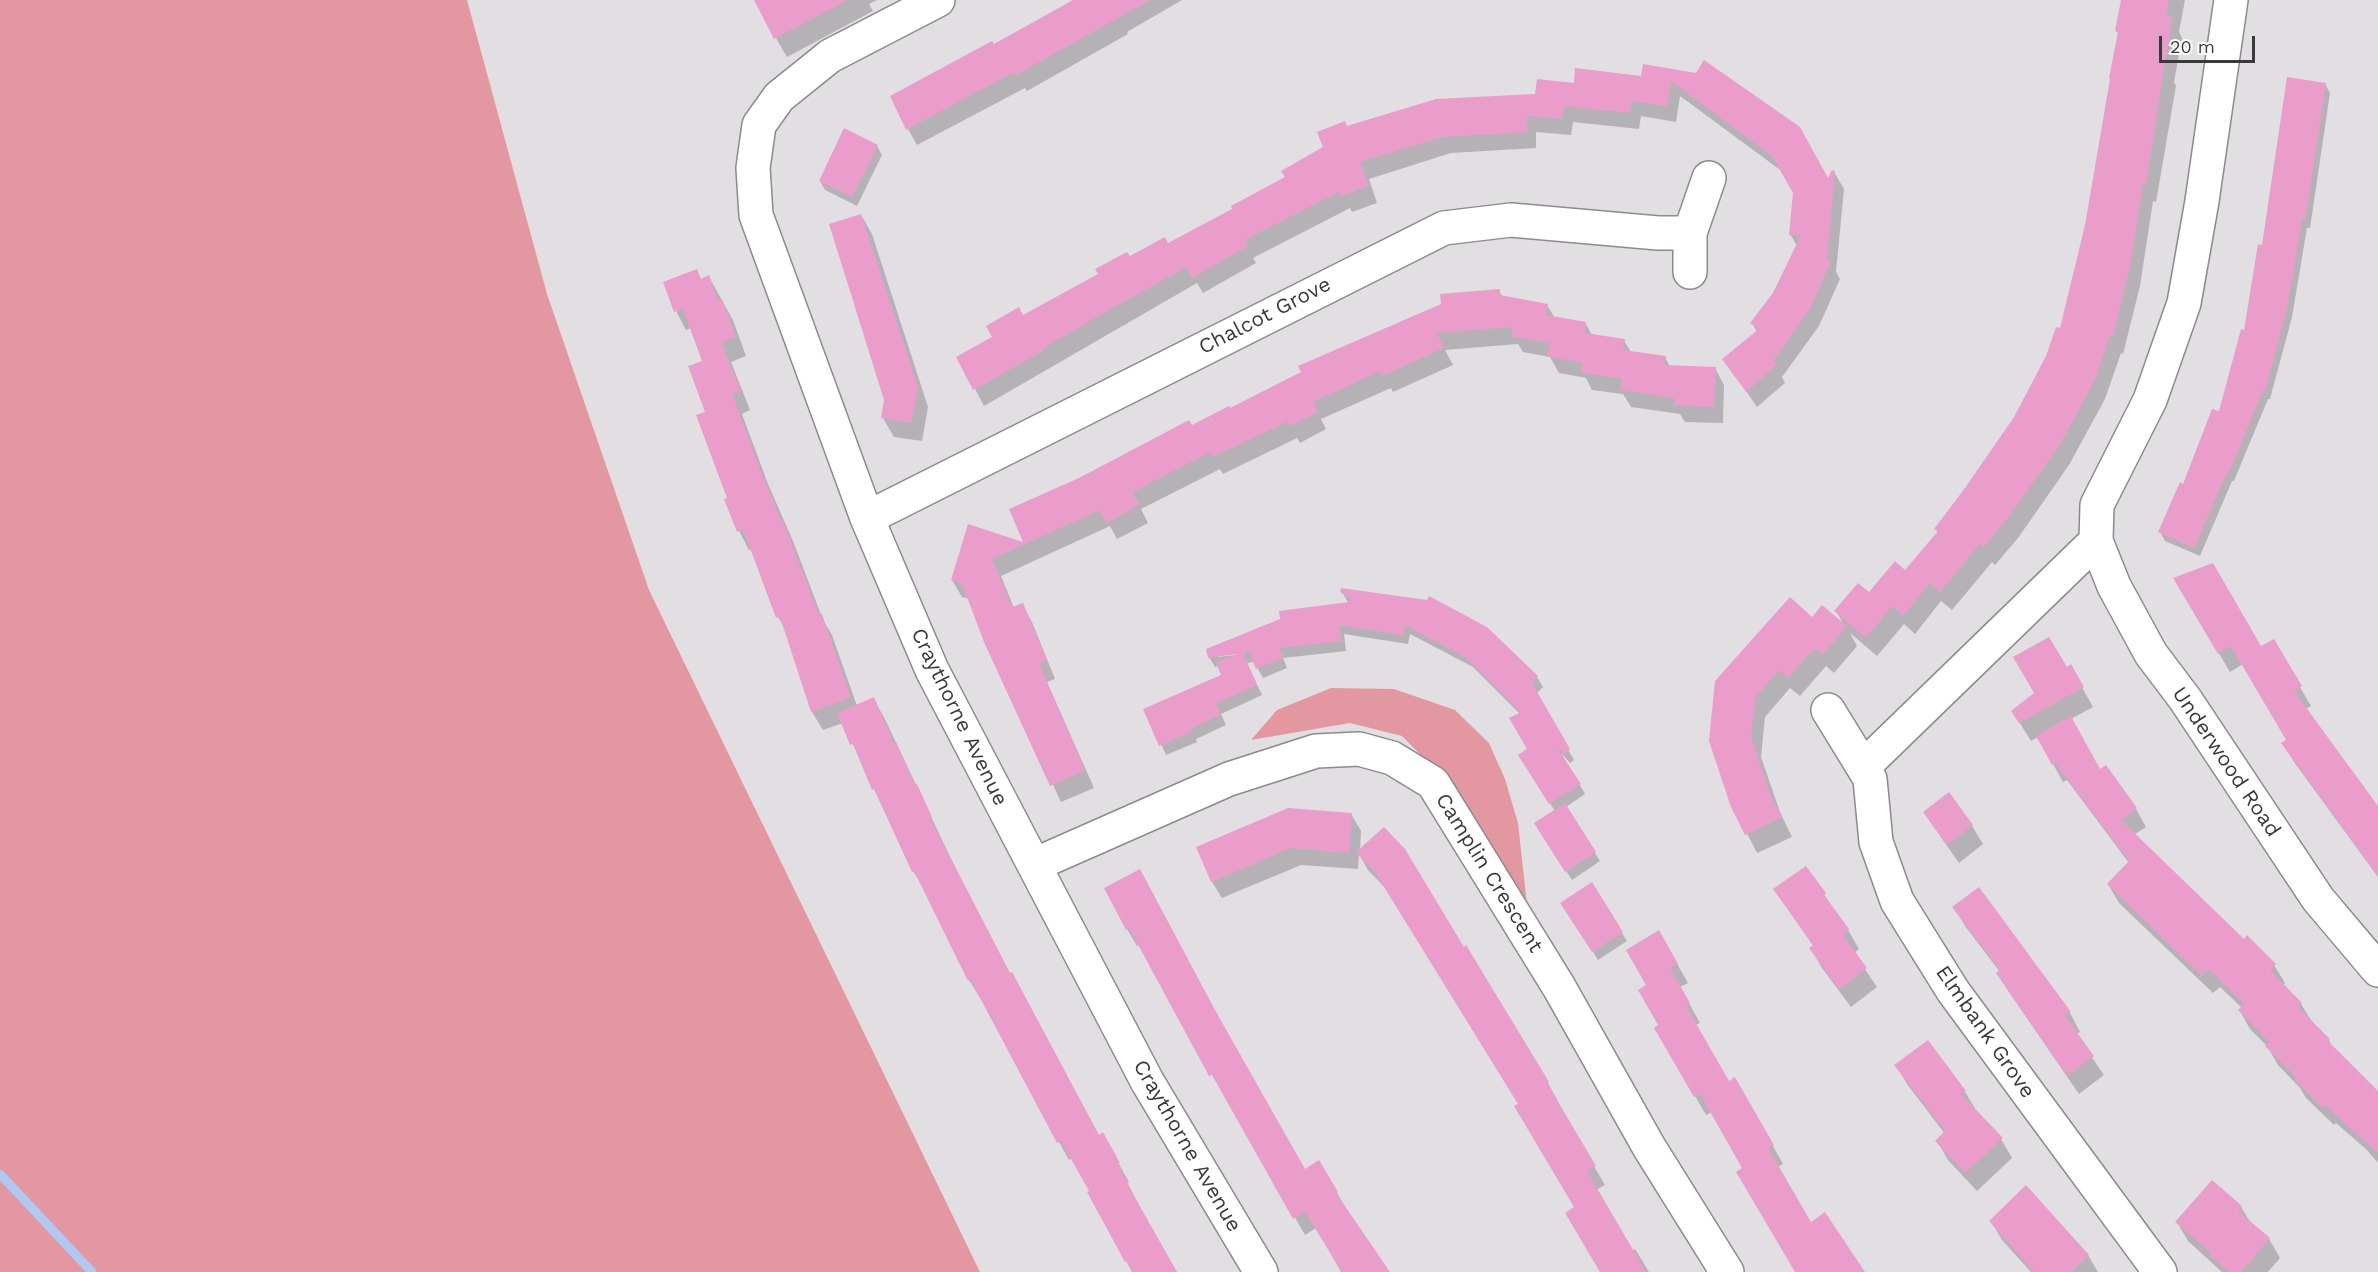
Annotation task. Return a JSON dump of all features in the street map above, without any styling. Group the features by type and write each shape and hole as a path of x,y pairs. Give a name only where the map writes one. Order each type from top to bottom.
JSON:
{"street":[{"name":"Craythorne Avenue","path":"938,0 830,56 779,97 759,125 753,168 756,214 867,518 932,670 1147,1081 1261,1272"},
{"path":"1863,767 2096,541 2097,504 2150,399 2184,303 2202,201 2231,0"},
{"path":"1690,273 1690,233 1709,178"},
{"name":"Chalcot Grove","path":"867,518 1444,228 1511,220 1658,233 1690,233"},
{"name":"Underwood Road","path":"2096,541 2114,586 2151,654 2185,699 2318,899 2378,970"},
{"name":"Elmbank Grove","path":"1828,710 1870,779 1876,842 1896,901 1953,991 2160,1272"},
{"name":"Camplin Crescent","path":"1034,865 1229,779 1316,750 1359,749 1392,758 1433,783 1559,987 1649,1147 1727,1272"}],"shaded area":[{"path":"0,0 467,0 547,294 649,590 980,1272 0,1272"},
{"path":"1331,688 1394,689 1455,710 1489,743 1505,779 1518,823 1527,905 1459,794 1402,736 1350,723 1251,740 1277,710"}],"building":[{"path":"754,0 848,0 774,39"},
{"path":"1073,0 1150,0 1016,75 1014,72 906,130 890,96 992,41 994,44"},
{"path":"2121,0 2169,0 2166,16 2172,17 2146,184 2143,183 2130,266 2113,336 2110,335 2095,380 2059,446 2007,519 1984,547 1980,544 1940,592 1930,583 1903,616 1892,606 1866,638 1834,611 1858,583 1869,592 1895,561 1905,570 1938,531 1934,529 2014,417 2046,356 2056,327 2060,328 2085,225 2118,32 2115,31"},
{"path":"1704,60 1800,127 1828,178 1832,170 1835,171 1827,259 1831,261 1810,309 1773,361 1777,365 1746,392 1722,359 1759,329 1750,323 1773,293 1801,235 1789,235 1793,193 1772,156 1671,81 1667,106 1632,101 1630,113 1564,106 1562,119 1527,116 1527,132 1442,137 1360,162 1369,186 1341,196 1339,192 1245,240 1248,246 1192,278 1187,267 1112,308 1042,349 1043,351 973,390 956,357 992,337 986,326 1019,307 1023,315 1098,274 1095,269 1127,252 1130,256 1165,237 1168,243 1232,209 1231,206 1285,177 1281,171 1323,147 1317,132 1345,121 1347,126 1436,99 1535,94 1537,79 1574,83 1575,68 1641,76 1643,64 1696,73"},
{"path":"2287,77 2326,83 2305,220 2302,219 2287,308 2265,391 2263,390 2229,473 2227,472 2194,548 2158,532 2180,482 2183,484 2212,409 2219,411 2241,329 2244,330 2258,244 2262,245"},
{"path":"844,128 878,145 852,197 819,181"},
{"path":"861,214 918,387 911,423 881,418 884,400 829,224"},
{"path":"697,269 701,279 709,275 718,301 722,299 736,337 721,342 741,391 732,394 819,615 822,614 851,698 811,712 780,617 776,618 743,529 737,532 724,499 727,498 696,415 705,412 688,366 702,361 683,309 674,312 663,282"},
{"path":"1500,289 1500,295 1548,304 1546,315 1586,322 1585,333 1625,339 1623,350 1666,356 1664,365 1716,367 1714,407 1674,405 1674,398 1620,390 1622,378 1581,373 1583,363 1547,356 1550,343 1511,336 1513,327 1437,333 1444,348 1382,376 1380,371 1313,402 1318,412 1289,426 1287,422 1212,457 1210,452 1133,492 1139,505 1106,523 1100,510 992,559 1012,607 1023,603 1047,661 1039,664 1085,770 1050,786 984,642 962,584 951,580 968,524 1023,542 1009,509 1079,478 1189,420 1192,425 1229,406 1230,408 1301,372 1298,366 1441,304 1440,294"},
{"path":"2213,563 2261,646 2274,639 2302,686 2294,691 2378,806 2378,876 2281,743 2286,740 2231,646 2218,654 2173,578"},
{"path":"1341,588 1427,600 1429,596 1487,627 1538,676 1532,683 1570,749 1564,754 1556,746 1581,784 1549,804 1518,755 1527,749 1509,718 1521,712 1466,658 1405,625 1403,635 1339,625 1341,641 1279,648 1283,658 1256,669 1249,652 1243,653 1257,685 1216,703 1221,715 1159,746 1143,709 1221,675 1216,663 1236,654 1208,658 1206,649 1280,619 1279,611 1349,602 1350,597 1340,592"},
{"path":"1790,597 1812,617 1822,605 1847,626 1823,655 1814,648 1788,678 1779,670 1755,698 1751,737 1769,791 1782,817 1745,835 1731,807 1709,741 1715,681"},
{"path":"2049,637 2067,667 2071,664 2084,687 2019,723 2011,711 2034,693 2013,657"},
{"path":"874,697 894,743 896,742 915,785 917,784 932,817 930,818 1010,973 1012,972 1099,1135 1103,1132 1138,1203 1177,1272 1133,1272 1125,1262 1087,1192 1089,1191 1061,1141 1057,1143 970,979 968,981 914,871 912,872 874,789 872,790 853,744 850,745 837,713"},
{"path":"2071,716 2100,769 2106,765 2137,808 2121,820 2244,939 2247,935 2276,964 2270,970 2302,1003 2298,1007 2378,1091 2378,1153 2325,1106 2322,1108 2294,1079 2296,1077 2265,1046 2269,1042 2238,1010 2244,1004 2209,969 2202,976 2107,884 2129,861 2055,763 2052,765 2036,736"},
{"path":"1949,792 1973,825 1947,845 1923,812"},
{"path":"1565,803 1596,852 1565,872 1534,823"},
{"path":"1288,808 1352,813 1349,853 1291,848 1211,882 1196,847"},
{"path":"1384,827 1405,849 1549,1082 1547,1083 1596,1166 1587,1171 1646,1272 1600,1272 1565,1213 1574,1207 1514,1106 1518,1104 1376,874 1356,852"},
{"path":"1806,866 1849,929 1843,935 1867,968 1839,989 1809,948 1813,945 1773,889"},
{"path":"1140,869 1215,1010 1305,1169 1319,1160 1338,1192 1336,1193 1390,1272 1342,1272 1305,1212 1293,1219 1212,1075 1209,1076 1129,928 1126,930 1104,888"},
{"path":"1592,882 1623,932 1592,952 1560,903"},
{"path":"1979,887 2071,1012 2065,1016 2094,1056 2067,1076 1996,973 2000,970 1952,907"},
{"path":"1659,930 1678,964 1670,968 1690,1003 1686,1006 1729,1081 1735,1077 1774,1145 1768,1148 1811,1222 1825,1212 1865,1272 1795,1272 1736,1172 1742,1168 1700,1094 1694,1097 1654,1028 1658,1025 1638,990 1646,985 1626,950"},
{"path":"1928,1040 1966,1091 1961,1094 2003,1138 1965,1173 1935,1141 1945,1131 1894,1065"},
{"path":"2212,1180 2242,1206 2238,1211 2270,1238 2241,1272 2229,1272 2175,1222"},
{"path":"2026,1185 2089,1255 2071,1272 2034,1272 1989,1221"}],"waterway":[{"path":"0,1174 92,1272"}]}
